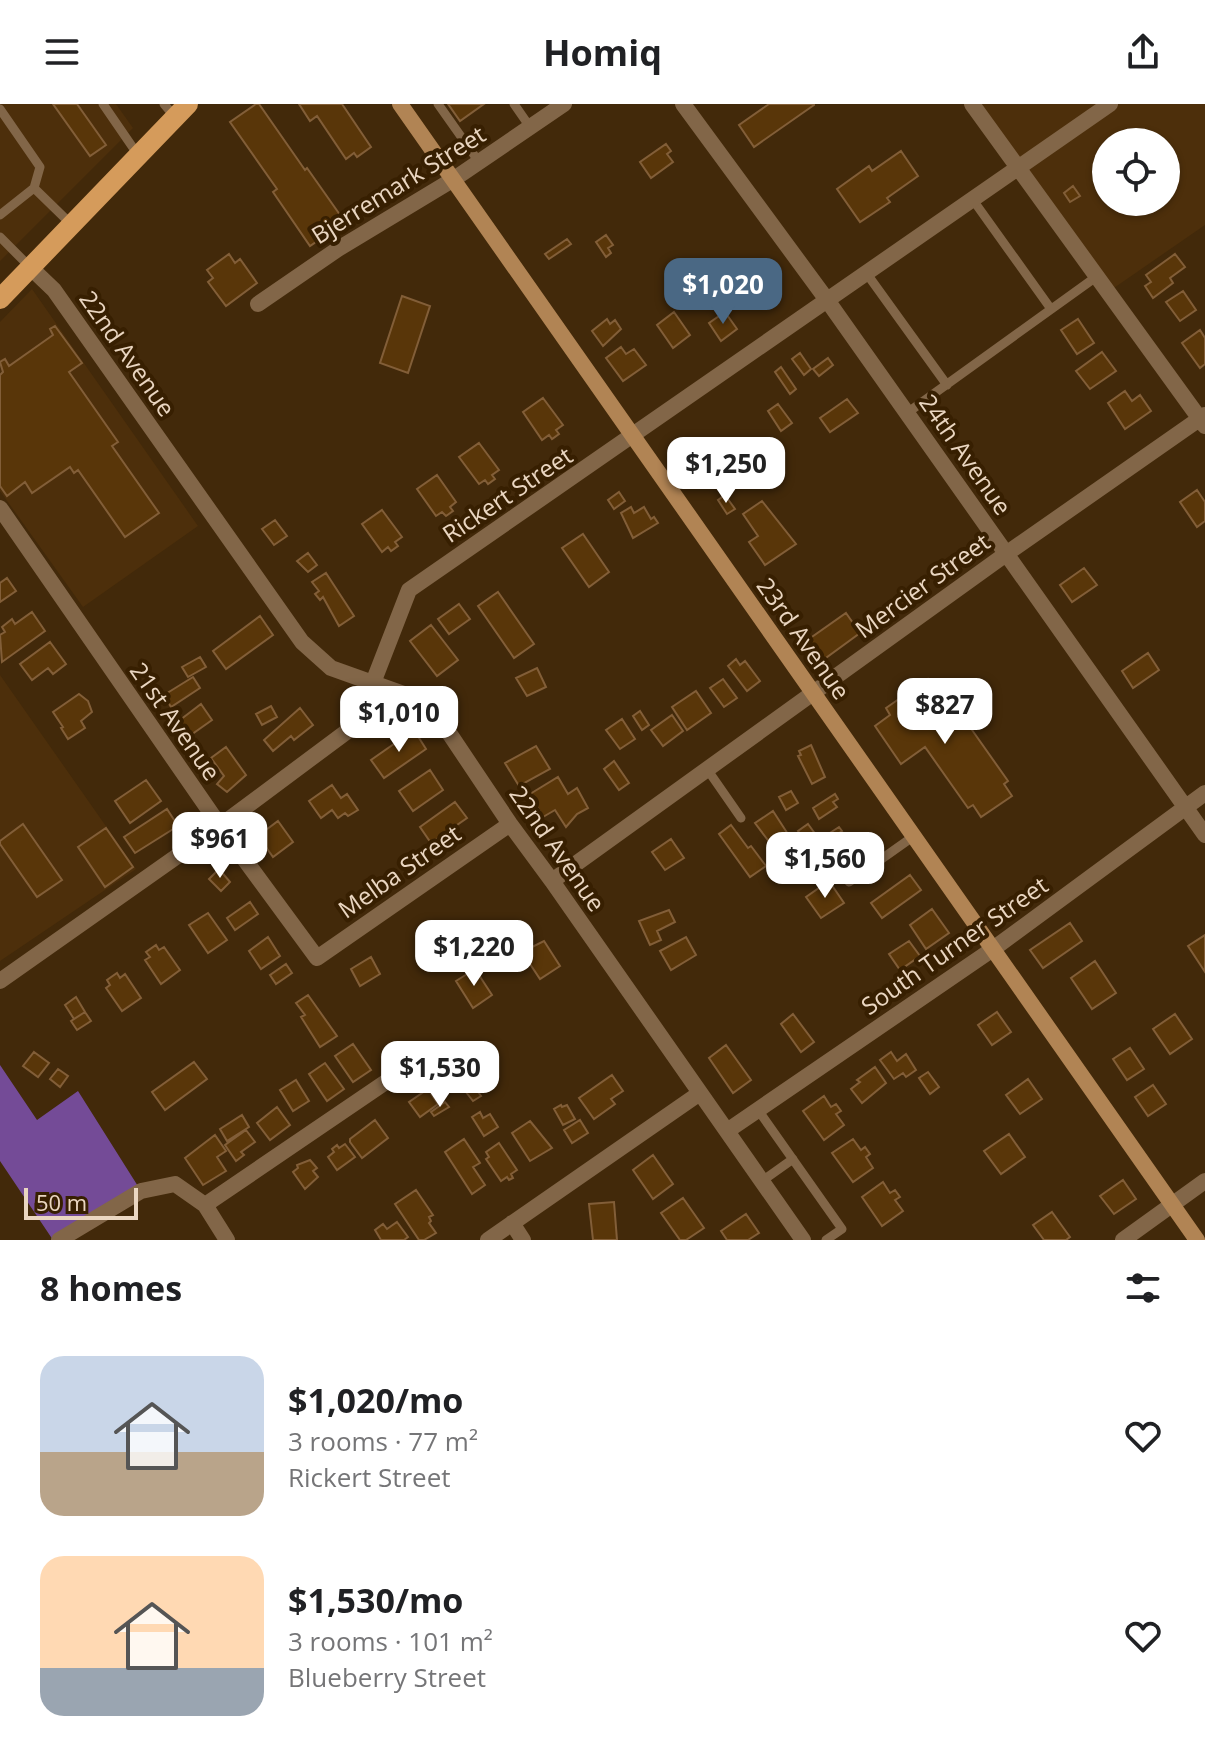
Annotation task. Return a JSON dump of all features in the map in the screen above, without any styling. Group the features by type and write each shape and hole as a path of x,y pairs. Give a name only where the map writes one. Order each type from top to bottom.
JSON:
{"main road":[{"path":"0,299 138,155 176,108"}],"street":[{"name":"23rd Avenue","path":"400,104 1197,1240"},
{"name":"24th Avenue","path":"683,104 827,300 1205,835"},
{"path":"972,104 1203,420"},
{"name":"Rickert Street","path":"0,981 220,826 357,724 409,590 1110,104"},
{"name":"Bjerremark Street","path":"258,304 338,249 454,179 562,105"},
{"name":"22nd Avenue","path":"31,268 54,290 302,642 331,668 429,703 510,824 803,1240"},
{"name":"Mercier Street","path":"552,881 1006,554 1203,420"},
{"name":"21st Avenue","path":"0,508 220,826 317,958"},
{"name":"South Turner Street","path":"727,1131 993,949 1205,793"},
{"name":"Melba Street","path":"317,958 510,824"},
{"path":"205,1205 402,1071"},
{"path":"488,1240 700,1093"},
{"path":"1123,1240 1205,1181"},
{"path":"59,1240 141,1191 175,1184 205,1205 227,1240"},
{"path":"512,1223 523,1240"}],"lane":[{"path":"103,104 138,155"},
{"path":"438,104 479,162"},
{"path":"514,104 530,127"},
{"path":"0,109 40,167 34,188 0,215"},
{"path":"0,134 11,126"},
{"path":"34,188 72,225"},
{"path":"973,200 1051,309"},
{"path":"0,237 31,268"},
{"path":"867,274 947,385"},
{"path":"907,413 1096,277"},
{"path":"707,769 741,818"},
{"path":"849,882 914,836"},
{"path":"758,1110 842,1229 826,1240"},
{"path":"762,1181 793,1159"}],"shaded area":[{"path":"0,104 116,104 133,128 0,261"},
{"path":"980,104 1205,104 1205,225 1111,290"},
{"path":"32,289 198,526 83,607 0,491 0,322"},
{"path":"0,675 136,869 0,961"},
{"path":"0,1065 37,1120 78,1091 141,1191 53,1240 0,1161"}],"building":[{"path":"53,104 77,104 106,145 90,156"},
{"path":"256,104 345,222 310,246 273,192 277,189 230,122"},
{"path":"299,104 342,104 371,147 357,157 354,153 346,159 317,116 310,121"},
{"path":"448,104 484,104 460,121"},
{"path":"769,104 814,105 754,147 739,125"},
{"path":"666,144 671,151 667,154 673,162 651,178 640,162"},
{"path":"901,151 918,176 887,198 890,202 860,222 837,189 869,166 872,171"},
{"path":"1073,186 1080,196 1070,202 1064,193"},
{"path":"606,235 613,245 608,248 611,253 606,257 596,242"},
{"path":"567,239 571,244 549,259 545,254"},
{"path":"229,254 235,263 240,259 257,283 226,306 208,282 213,278 207,270"},
{"path":"1175,254 1185,267 1170,278 1173,283 1153,298 1145,286 1151,282 1146,275"},
{"path":"1183,291 1196,310 1180,321 1166,302"},
{"path":"402,296 430,306 408,373 380,363"},
{"path":"674,312 690,335 673,348 657,325"},
{"path":"725,312 737,329 721,341 709,323"},
{"path":"607,319 610,324 615,320 621,329 603,346 592,331"},
{"path":"1078,319 1094,343 1077,354 1061,330"},
{"path":"55,326 82,363 69,372 118,442 112,446 159,513 125,537 78,470 74,473 70,467 32,493 25,482 7,496 0,486 0,375 3,372 0,362 5,359 9,366 53,335 50,329"},
{"path":"1200,330 1205,338 1205,364 1200,368 1182,343"},
{"path":"621,347 626,354 634,349 646,365 623,381 606,358"},
{"path":"1102,352 1116,371 1090,389 1076,371"},
{"path":"800,353 811,369 804,375 792,359"},
{"path":"828,358 833,365 819,376 813,369"},
{"path":"781,367 796,389 790,394 775,372"},
{"path":"1125,391 1132,401 1140,395 1151,411 1125,429 1108,403"},
{"path":"543,398 563,425 556,430 559,434 552,439 549,435 542,440 523,412"},
{"path":"847,399 858,413 830,432 820,418"},
{"path":"778,404 792,423 781,431 768,411"},
{"path":"479,443 499,470 492,475 495,479 488,484 485,480 479,484 459,457"},
{"path":"437,475 456,502 450,507 453,511 446,516 442,512 436,516 417,489"},
{"path":"1197,490 1205,502 1205,521 1197,527 1180,502"},
{"path":"619,492 625,501 614,509 608,500"},
{"path":"725,495 735,509 727,514 718,500"},
{"path":"762,501 796,544 765,565 749,542 758,536 743,514"},
{"path":"631,507 634,513 644,507 651,519 654,517 658,523 633,538 621,513"},
{"path":"382,510 402,537 395,542 398,546 391,551 388,547 382,552 362,524"},
{"path":"275,520 287,536 274,545 262,529"},
{"path":"583,534 609,572 589,587 562,548"},
{"path":"308,553 317,565 308,572 297,561"},
{"path":"1084,568 1097,585 1072,602 1060,585"},
{"path":"326,573 354,616 339,626 323,597 320,600 315,594 319,591 312,582"},
{"path":"7,578 16,591 0,602 0,583"},
{"path":"498,592 534,644 514,658 478,606"},
{"path":"459,604 470,619 449,634 438,619"},
{"path":"32,612 45,631 2,662 0,635 5,632 2,627 12,619 15,624"},
{"path":"846,613 860,633 823,660 809,639"},
{"path":"260,616 273,635 226,669 213,651"},
{"path":"431,625 458,660 437,676 410,641"},
{"path":"50,642 66,664 53,674 48,668 32,680 20,664"},
{"path":"1148,653 1159,670 1133,688 1122,671"},
{"path":"200,657 206,667 188,677 182,667"},
{"path":"736,659 740,665 745,661 760,681 747,691 728,666"},
{"path":"537,668 546,687 527,696 516,678"},
{"path":"193,677 200,688 171,707 164,695"},
{"path":"723,679 737,698 724,707 710,688"},
{"path":"928,679 960,723 965,720 1008,781 1004,784 1012,796 981,817 973,805 968,808 925,747 901,764 875,726 890,715 886,708"},
{"path":"696,691 711,713 687,730 672,707"},
{"path":"79,694 88,701 92,712 81,721 85,728 68,739 53,712"},
{"path":"201,704 212,720 188,737 180,720"},
{"path":"271,706 277,717 262,725 256,714"},
{"path":"300,708 313,725 294,740 291,736 273,751 264,740"},
{"path":"640,711 649,725 642,730 633,716"},
{"path":"672,715 683,731 663,746 651,730"},
{"path":"622,719 635,739 620,749 606,730"},
{"path":"414,730 426,749 384,778 371,760"},
{"path":"811,745 825,777 812,784 798,756 801,755 799,751"},
{"path":"536,746 550,769 519,786 505,763"},
{"path":"226,747 246,775 227,792 217,784 224,776 211,758"},
{"path":"614,761 629,783 619,790 604,769"},
{"path":"430,770 443,790 413,811 399,791"},
{"path":"558,777 568,794 577,788 588,808 577,814 566,827 555,810 543,817 530,794"},
{"path":"146,780 161,801 130,823 115,801"},
{"path":"332,785 341,798 347,794 358,810 338,818 332,810 321,818 309,801"},
{"path":"791,791 798,803 786,810 779,797"},
{"path":"835,794 838,799 833,802 837,807 819,819 813,808"},
{"path":"455,802 467,818 431,843 420,827"},
{"path":"167,809 178,826 135,853 124,837"},
{"path":"773,811 795,845 783,854 776,845 773,847 755,823"},
{"path":"278,821 293,842 273,857 258,836"},
{"path":"23,824 62,880 37,897 0,844"},
{"path":"808,824 816,835 806,842 798,831"},
{"path":"731,825 766,866 750,877 719,834"},
{"path":"839,827 842,831 838,834 844,843 823,858 813,844"},
{"path":"106,828 133,867 105,887 78,847"},
{"path":"671,839 684,858 665,870 652,852"},
{"path":"822,865 827,874 817,879 812,870"},
{"path":"219,869 230,882 221,891 209,879"},
{"path":"910,875 921,890 882,918 871,903"},
{"path":"829,881 844,903 821,918 806,897"},
{"path":"250,902 258,914 235,930 227,918"},
{"path":"932,909 949,933 926,949 910,925"},
{"path":"669,910 675,922 657,931 661,940 650,945 639,921"},
{"path":"208,913 227,940 208,953 189,925"},
{"path":"1070,923 1082,941 1043,968 1030,950"},
{"path":"1205,935 1205,972 1188,946"},
{"path":"268,937 280,956 261,969 249,951"},
{"path":"686,937 696,955 671,970 660,951"},
{"path":"544,941 560,966 540,979 522,952"},
{"path":"909,941 920,956 900,970 889,954"},
{"path":"156,945 159,950 164,947 180,970 161,984 145,960 150,957 146,952"},
{"path":"371,957 380,974 360,986 351,969"},
{"path":"1095,961 1116,993 1092,1009 1071,978"},
{"path":"286,964 292,973 276,984 270,975"},
{"path":"475,969 492,995 473,1008 456,981"},
{"path":"117,973 120,978 125,974 141,998 122,1011 106,988 110,985 107,980"},
{"path":"308,995 337,1036 320,1047 296,1003"},
{"path":"76,997 85,1012 74,1019 65,1005"},
{"path":"85,1012 91,1021 77,1030 71,1021"},
{"path":"997,1012 1011,1032 992,1045 978,1025"},
{"path":"793,1014 814,1042 801,1052 781,1024"},
{"path":"1175,1014 1192,1039 1170,1054 1153,1029"},
{"path":"462,1042 480,1066 468,1075 450,1050"},
{"path":"353,1044 371,1070 353,1082 335,1056"},
{"path":"726,1045 751,1080 733,1093 709,1058"},
{"path":"1130,1048 1144,1069 1127,1080 1113,1059"},
{"path":"34,1052 49,1063 38,1077 23,1066"},
{"path":"891,1052 897,1061 906,1054 916,1070 906,1077 903,1073 894,1079 880,1060"},
{"path":"194,1062 207,1079 165,1110 152,1092"},
{"path":"325,1063 344,1089 327,1101 309,1074"},
{"path":"453,1064 462,1077 447,1087 438,1075"},
{"path":"875,1067 886,1083 862,1103 851,1089 860,1082 857,1080"},
{"path":"58,1069 68,1076 60,1087 50,1079"},
{"path":"928,1072 939,1087 930,1094 919,1078"},
{"path":"612,1075 623,1091 611,1099 615,1104 594,1119 579,1098"},
{"path":"1028,1079 1042,1099 1020,1114 1006,1095"},
{"path":"296,1080 309,1101 293,1111 280,1090"},
{"path":"470,1081 481,1096 473,1101 462,1087"},
{"path":"1153,1085 1166,1104 1148,1116 1135,1097"},
{"path":"428,1089 438,1104 420,1117 409,1102"},
{"path":"824,1096 831,1107 836,1104 841,1111 836,1114 844,1125 824,1140 803,1111"},
{"path":"445,1102 449,1107 434,1116 431,1112"},
{"path":"567,1105 575,1119 563,1125 554,1109"},
{"path":"277,1107 290,1125 270,1140 257,1123"},
{"path":"480,1112 483,1118 490,1114 498,1127 484,1136 472,1117"},
{"path":"242,1115 249,1127 227,1141 220,1129"},
{"path":"375,1120 388,1138 362,1158 350,1139"},
{"path":"580,1120 588,1133 572,1143 564,1130"},
{"path":"530,1121 552,1148 530,1161 512,1133"},
{"path":"246,1130 255,1142 241,1152 244,1155 236,1161 225,1145"},
{"path":"1009,1134 1025,1157 1001,1174 984,1151"},
{"path":"215,1135 226,1151 217,1157 226,1171 203,1185 185,1158"},
{"path":"464,1139 480,1163 473,1167 485,1185 472,1194 445,1152"},
{"path":"853,1139 861,1150 865,1147 870,1154 866,1157 873,1168 853,1182 832,1153"},
{"path":"499,1143 517,1170 509,1180 507,1177 501,1181 486,1159 489,1157 486,1152"},
{"path":"345,1144 355,1157 337,1170 328,1157 337,1145 339,1148"},
{"path":"653,1155 673,1184 653,1199 633,1170"},
{"path":"310,1160 317,1168 313,1171 318,1177 305,1189 293,1172 297,1165"},
{"path":"1123,1180 1136,1199 1114,1214 1100,1196"},
{"path":"883,1182 890,1193 895,1190 900,1197 895,1200 903,1211 882,1226 862,1197"},
{"path":"416,1190 433,1215 429,1217 429,1223 436,1233 424,1240 419,1240 395,1204"},
{"path":"683,1198 704,1228 686,1240 680,1240 661,1213"},
{"path":"614,1202 617,1240 593,1240 589,1204"},
{"path":"1052,1212 1070,1237 1066,1240 1044,1240 1033,1225"},
{"path":"746,1214 759,1233 748,1240 727,1240 721,1231"},
{"path":"397,1222 408,1237 404,1240 381,1240 375,1230 383,1224 387,1229"}]}
